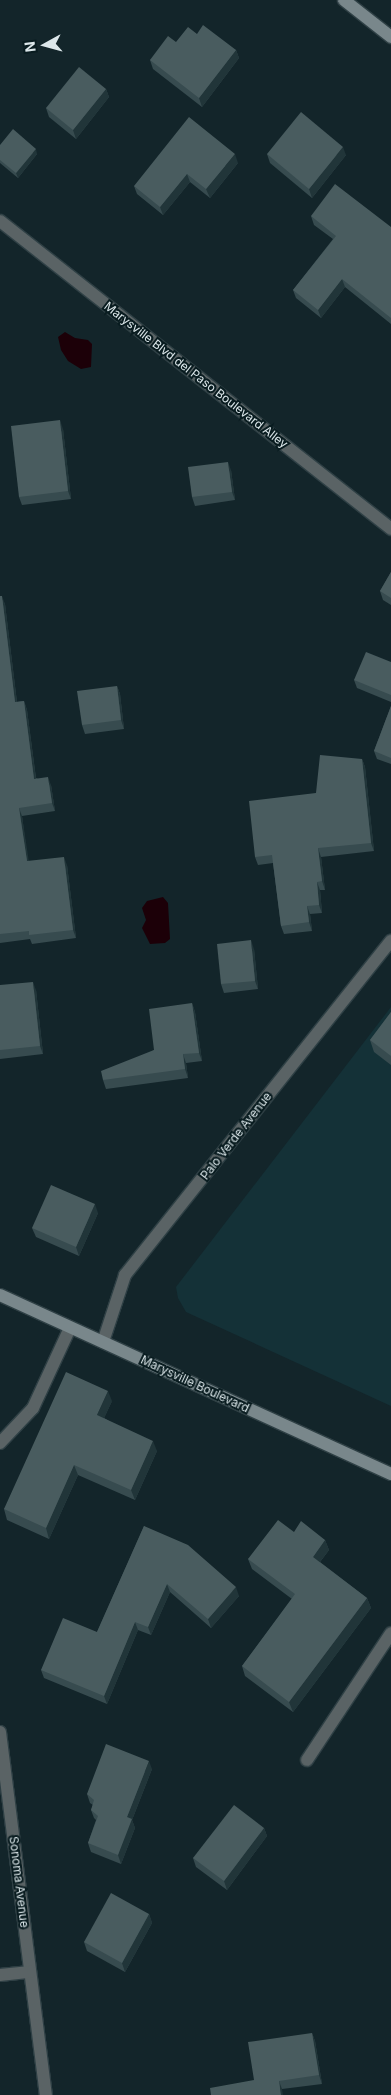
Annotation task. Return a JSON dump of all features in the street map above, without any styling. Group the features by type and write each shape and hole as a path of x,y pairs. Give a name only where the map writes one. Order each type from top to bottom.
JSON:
{"main road":[{"path":"344,0 391,37"},
{"name":"Marysville Boulevard","path":"0,1295 391,1474"}],"street":[{"name":"Marysville Blvd del Paso Boulevard Alley","path":"0,221 391,529"},
{"name":"Palo Verde Avenue","path":"103,1342 125,1275 391,941"},
{"path":"0,1443 33,1408 70,1328"},
{"path":"307,1760 391,1633"},
{"name":"Sonoma Avenue","path":"0,1732 46,2095"},
{"path":"0,1975 30,1972"}],"shaded area":[{"path":"65,332 75,338 88,340 92,344 91,367 81,369 68,361 61,350 58,337"},
{"path":"163,897 168,903 170,939 165,943 150,944 142,928 146,920 142,908 147,901"},
{"path":"391,1007 391,1406 186,1312 178,1298 176,1287"}],"building":[{"path":"203,25 236,50 199,98 150,60 168,36 176,42 188,27 197,34"},
{"path":"79,67 106,89 73,130 46,108"},
{"path":"301,112 343,147 309,189 267,154"},
{"path":"189,117 235,154 206,189 187,174 160,207 134,186"},
{"path":"13,129 36,149 16,173 0,160 0,145"},
{"path":"335,184 391,227 391,318 342,279 318,310 293,290 336,236 311,216"},
{"path":"60,420 68,491 19,497 11,426"},
{"path":"228,462 232,492 192,497 188,467"},
{"path":"391,572 391,598 380,591"},
{"path":"0,596 2,596 15,702 24,701 34,779 48,777 52,803 19,808 27,861 64,857 73,930 29,935 29,931 0,934"},
{"path":"366,652 391,662 391,695 354,680"},
{"path":"117,686 121,720 82,725 77,691"},
{"path":"391,706 391,758 374,751"},
{"path":"320,755 362,759 371,843 318,848 322,881 317,882 319,905 307,906 309,922 281,926 272,855 255,857 249,801 316,793"},
{"path":"251,940 255,981 221,984 217,944"},
{"path":"33,982 40,1046 0,1050 0,985"},
{"path":"192,1003 199,1053 183,1054 185,1069 103,1080 101,1071 154,1050 149,1009"},
{"path":"391,1012 391,1056 370,1040"},
{"path":"51,1185 95,1204 76,1247 32,1228"},
{"path":"66,1372 108,1391 97,1415 153,1441 131,1490 74,1465 46,1528 4,1509"},
{"path":"278,1520 294,1532 301,1521 325,1540 313,1557 367,1598 289,1702 242,1666 295,1594 248,1559"},
{"path":"144,1526 188,1545 236,1587 208,1619 167,1584 148,1627 135,1622 104,1696 41,1670 63,1618 97,1632"},
{"path":"106,1744 149,1761 127,1817 132,1819 118,1855 88,1843 98,1816 91,1810 94,1800 87,1794"},
{"path":"234,1805 264,1828 224,1881 193,1858"},
{"path":"111,1893 149,1914 122,1963 84,1942"},
{"path":"312,2033 319,2075 279,2081 281,2095 211,2095 210,2088 254,2080 248,2042"}]}
